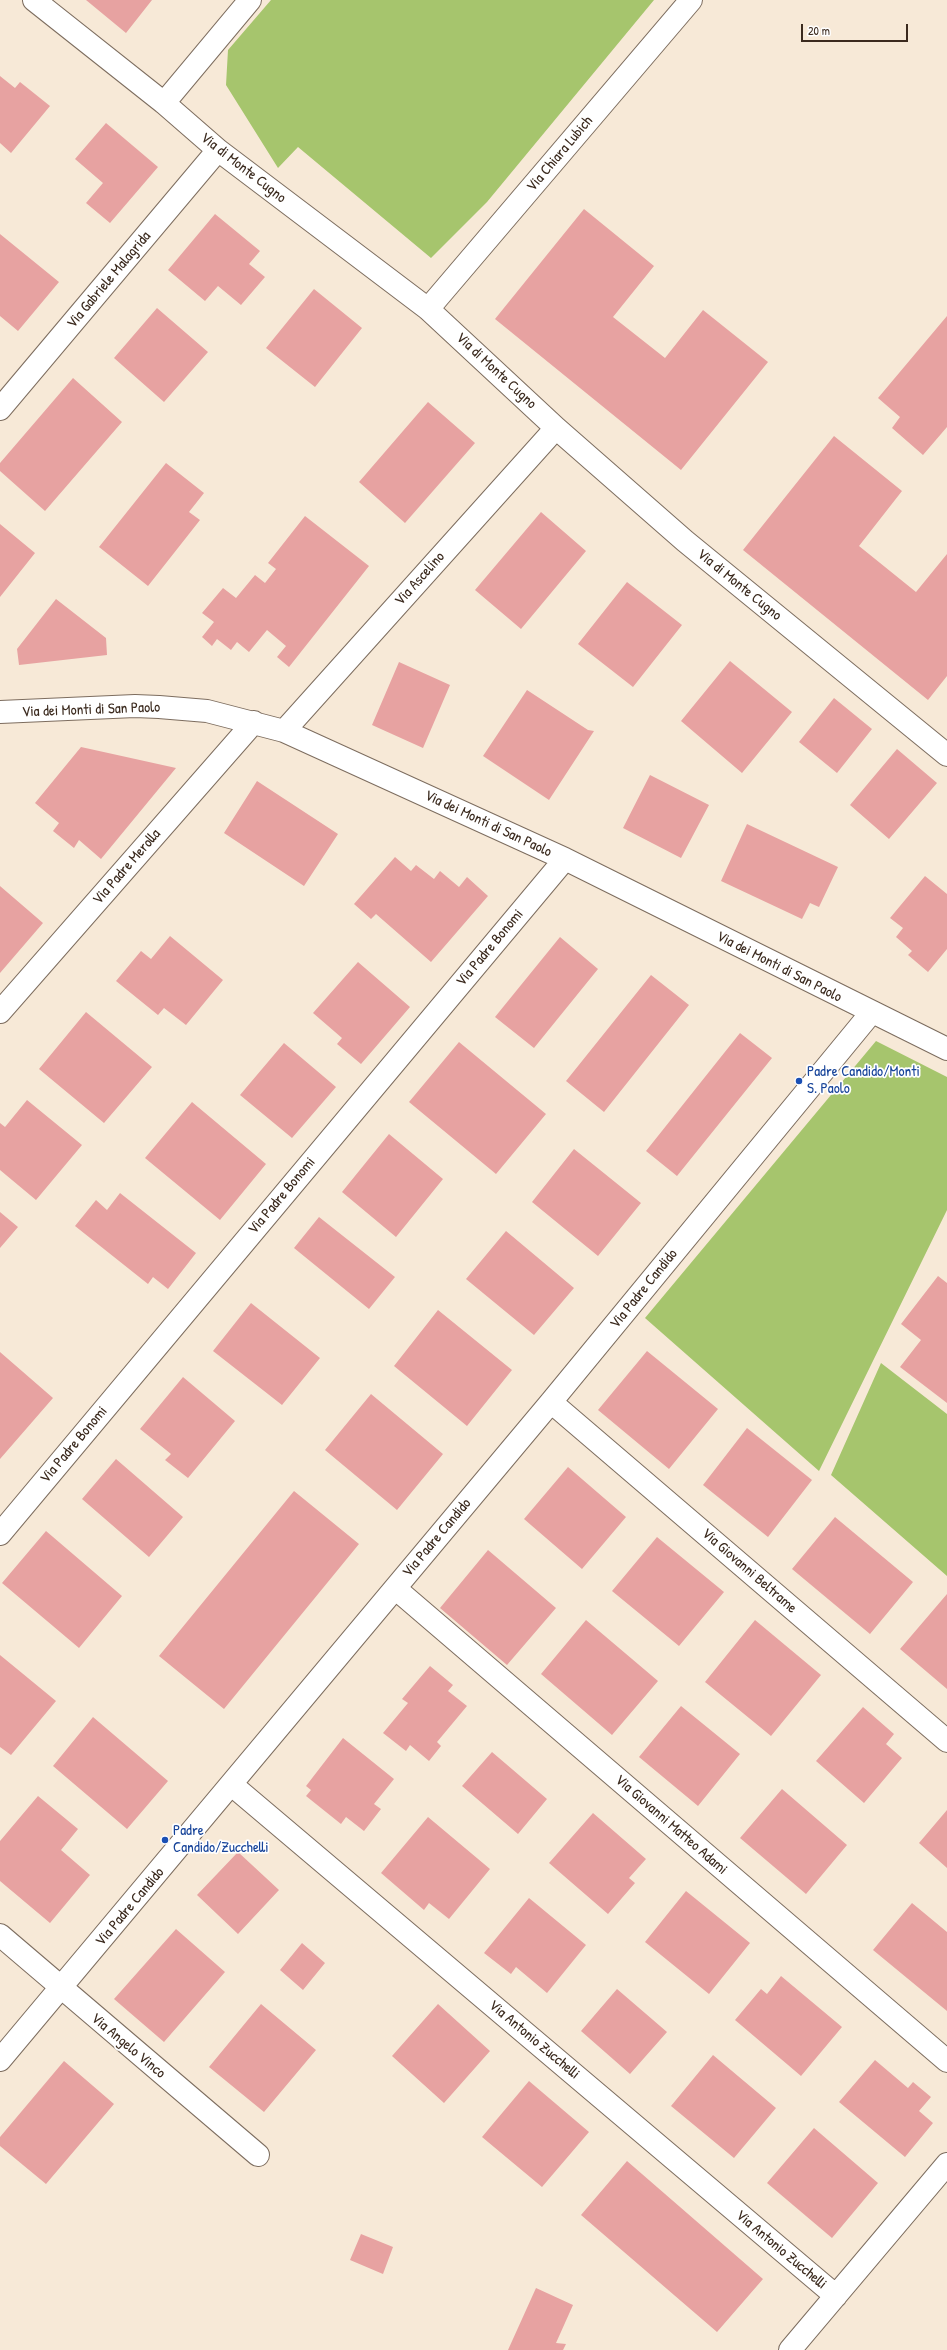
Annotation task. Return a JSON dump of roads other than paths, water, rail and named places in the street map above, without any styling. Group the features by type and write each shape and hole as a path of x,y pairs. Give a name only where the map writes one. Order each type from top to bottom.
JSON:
{"street":[{"name":"Via di Monte Cugno","path":"34,0 164,103 218,150 428,308 556,428 685,541 946,752"},
{"path":"164,103 250,0"},
{"name":"Via Chiara Lubich","path":"428,308 691,0"},
{"name":"Via Gabriele Malagrida","path":"0,409 218,150"},
{"name":"Via Ascelino","path":"284,731 556,428"},
{"name":"Via dei Monti di San Paolo","path":"0,712 135,706 206,711 254,722 284,731 565,859 871,1013 947,1049"},
{"name":"Via Padre Merolla","path":"0,1012 254,722"},
{"name":"Via Padre Bonomi","path":"0,1534 565,859"},
{"name":"Via Padre Candido","path":"0,2060 552,1402 871,1013"},
{"name":"Via Giovanni Beltrame","path":"552,1402 947,1741"},
{"name":"Via Giovanni Matteo Adami","path":"396,1588 947,2061"},
{"name":"Via Antonio Zucchelli","path":"232,1785 836,2296"},
{"name":"Via Angelo Vinco","path":"0,1935 61,1989 258,2156"},
{"path":"790,2350 947,2164"}],"place":[{"name":"Padre Candido/Monti S. Paolo","path":"799,1081"},
{"name":"Padre Candido/Zucchelli","path":"165,1840"}]}
